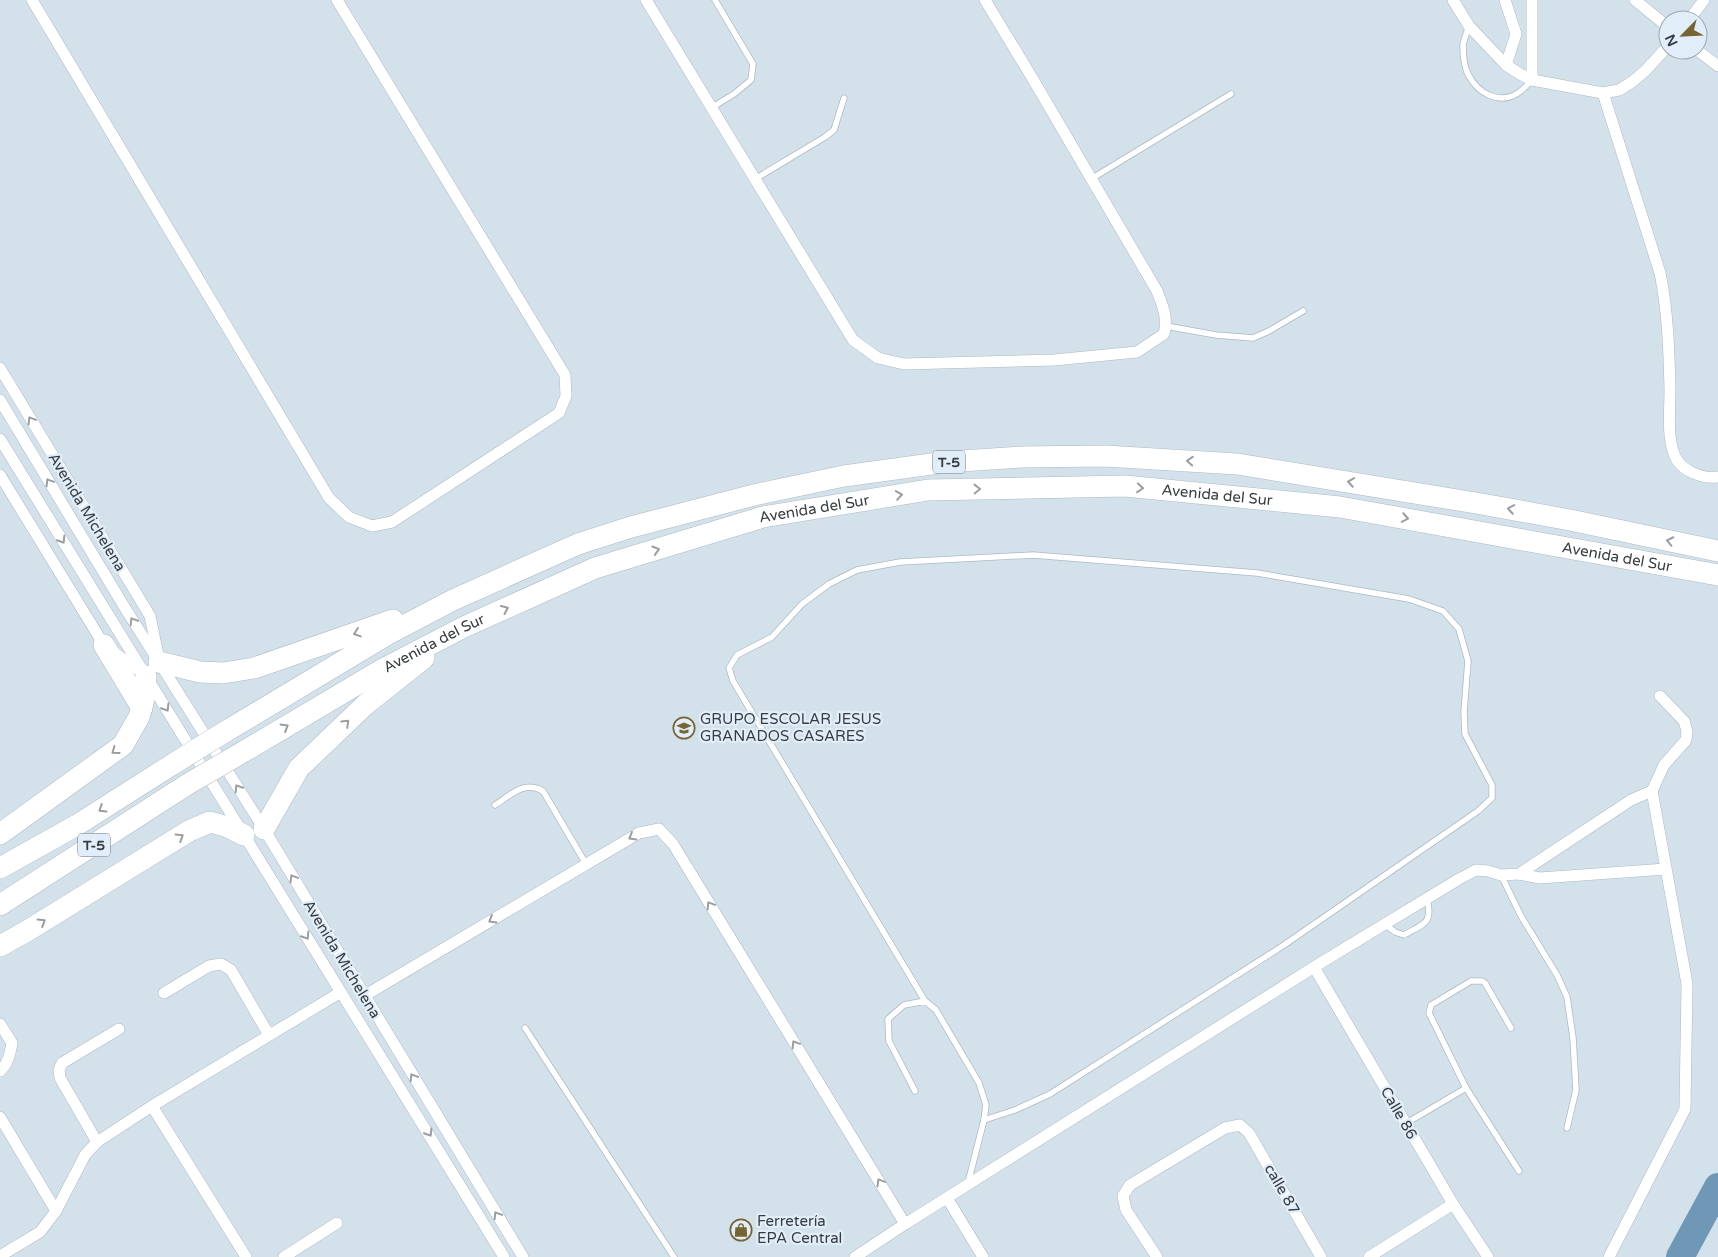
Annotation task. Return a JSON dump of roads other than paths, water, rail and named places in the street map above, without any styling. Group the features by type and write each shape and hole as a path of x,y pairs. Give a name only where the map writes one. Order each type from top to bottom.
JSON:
{"highway":[{"name":"Avenida del Sur","path":"3,867 77,825 228,730 388,634 453,600 578,544 632,527 758,494 844,476 946,462 1022,457 1105,456 1238,464 1570,520 1718,551"},
{"name":"Avenida del Sur","path":"0,905 188,784 383,669 464,627 595,568 754,520 928,490 1124,486 1340,506 1718,575"},
{"path":"0,834 122,746 139,717 153,669 223,673 254,668 453,600"},
{"path":"0,946 189,831 210,822 228,828 254,832 299,768 365,705 464,627"},
{"path":"104,645 142,708"}],"street":[{"path":"32,0 329,498 349,517 372,526 392,522 559,414 566,396 565,375 337,0"},
{"path":"646,0 853,340 878,358 904,364 1044,361 1137,352 1164,334 1166,316 1157,291 985,0"},
{"path":"1453,0 1469,26 1506,65 1532,80 1603,93 1619,90 1632,82 1658,57"},
{"path":"1505,0 1516,34 1506,65"},
{"path":"1532,0 1532,80"},
{"path":"1635,0 1658,19"},
{"path":"1708,58 1718,66"},
{"path":"1603,93 1660,272 1666,298 1670,437 1674,455 1683,468 1701,476 1718,477"},
{"name":"Avenida Michelena","path":"0,368 150,616 153,669"},
{"name":"Avenida Michelena","path":"0,400 153,669 254,832 341,992 504,1257"},
{"name":"Avenida Michelena","path":"0,439 153,669 254,832 364,996 523,1257"},
{"path":"0,474 104,645"},
{"name":"Avenida Michelena","path":"104,645 153,669"},
{"path":"1609,1257 1685,1109 1687,984 1652,791 1664,765 1686,740 1687,731 1684,721 1660,696"},
{"path":"1519,874 1631,800 1652,791"},
{"path":"364,996 639,833 659,829 673,844 905,1224"},
{"path":"855,1257 1314,967 1476,870 1540,878 1666,869"},
{"path":"164,994 209,966 221,964 231,970 269,1035"},
{"name":"Calle 86","path":"1314,967 1405,1124 1453,1204 1488,1257"},
{"path":"0,1256 40,1232 56,1211 85,1155 97,1142 152,1106 341,992"},
{"path":"0,1024 12,1043 10,1054 0,1071"},
{"path":"97,1142 60,1078 59,1070 62,1063 119,1029"},
{"path":"152,1106 246,1257"},
{"path":"0,1117 56,1211"},
{"name":"calle 87","path":"1157,1257 1126,1210 1123,1196 1130,1185 1138,1180 1226,1128 1240,1125 1249,1133 1320,1257"},
{"path":"947,1198 983,1257"},
{"path":"1369,1257 1453,1204"},
{"path":"284,1257 337,1223"}],"lane":[{"path":"711,108 734,94 751,80 753,64 715,0"},
{"path":"1469,26 1463,44 1464,58 1468,75 1478,88 1490,97 1501,98 1517,94 1532,80"},
{"path":"1091,179 1231,94"},
{"path":"755,179 834,130 844,98"},
{"path":"1166,326 1216,335 1253,338 1303,311"},
{"path":"967,1185 984,1120 986,1105 979,1083 936,1010 926,1000 733,682 729,668 736,655 772,637 802,604 829,584 856,570 900,562 1032,555 1257,573 1409,599 1443,611 1459,629 1468,662 1464,712 1465,734 1492,785 1492,798 1478,811 1284,945 1119,1051 1050,1094 1014,1110 984,1120"},
{"path":"495,805 523,787 535,787 542,791 586,864"},
{"path":"1501,874 1521,916 1557,975 1567,997 1573,1038 1576,1090 1567,1128"},
{"path":"1385,924 1395,932 1404,935 1428,921 1430,913 1427,898"},
{"path":"1511,1028 1482,981 1471,981 1431,1005 1429,1013 1466,1088 1519,1171"},
{"path":"915,1091 889,1041 888,1019 904,1005 926,1000"},
{"path":"525,1028 674,1257"},
{"path":"1405,1124 1466,1088"}],"waterway":[{"path":"1680,1257 1718,1187"}],"place":[{"name":"GRUPO ESCOLAR JESUS GRANADOS CASARES","path":"684,728"},
{"name":"Ferretería EPA Central","path":"741,1230"}]}
